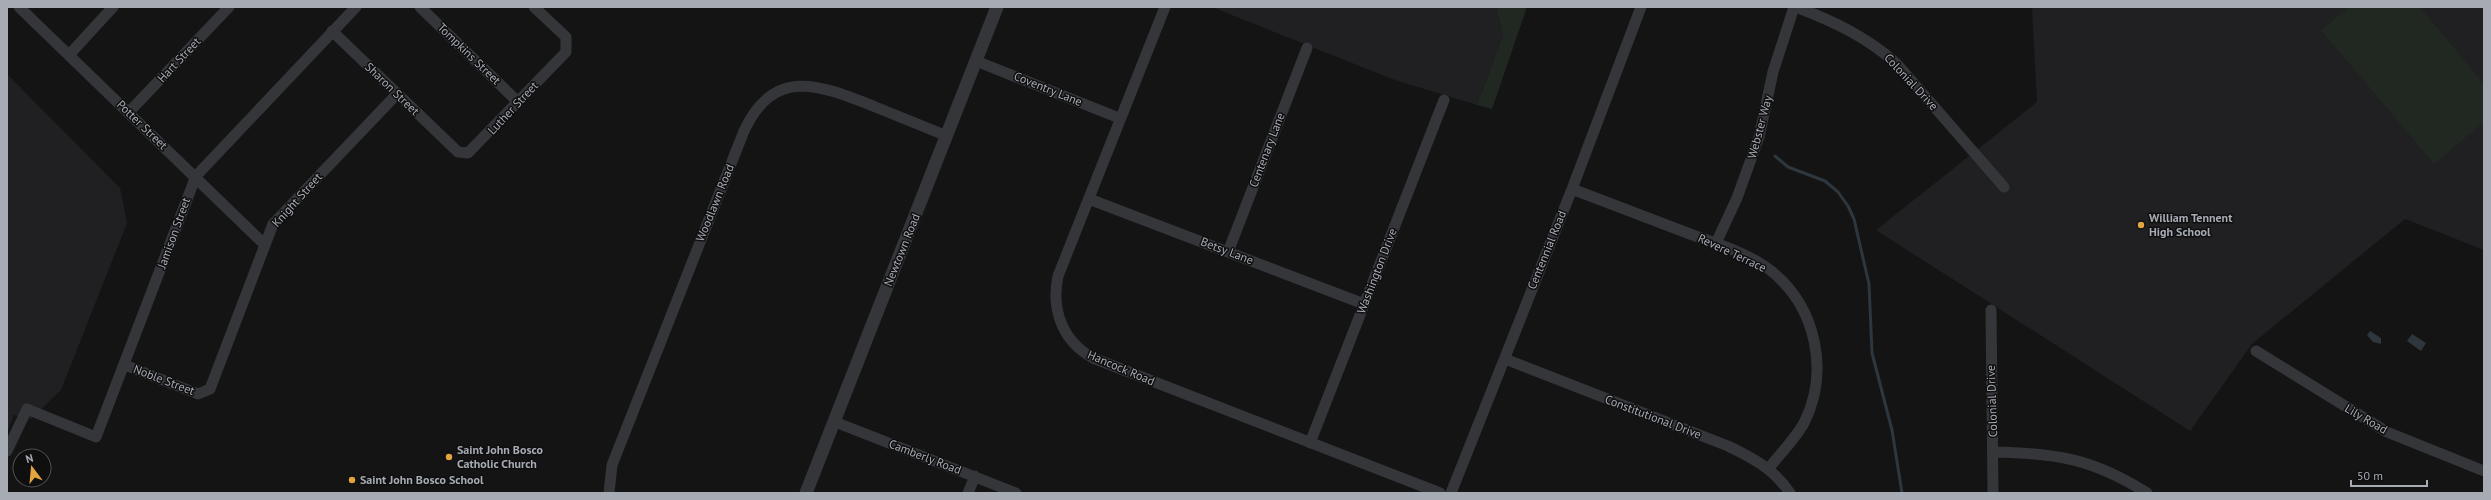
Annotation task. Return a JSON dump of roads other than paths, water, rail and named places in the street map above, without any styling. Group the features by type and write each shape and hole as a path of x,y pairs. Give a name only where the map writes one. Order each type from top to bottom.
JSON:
{"street":[{"name":"Potter Street","path":"19,7 196,176 264,244"},
{"path":"69,55 113,7"},
{"name":"Hart Street","path":"129,112 229,7"},
{"name":"Jamison Street","path":"7,450 26,409 96,437 125,365 196,176 356,7"},
{"name":"Tompkins Street","path":"420,7 518,102"},
{"name":"Luther Street","path":"452,146 463,154 473,151 566,52 568,46 566,37 534,7"},
{"name":"Newtown Road","path":"806,493 997,7"},
{"name":"Hancock Road","path":"1165,7 1119,118 1058,276 1055,290 1059,319 1077,347 1092,358 1440,493"},
{"name":"Centennial Road","path":"1451,493 1572,189 1640,7"},
{"name":"Colonial Drive","path":"1795,7 1840,25 1882,50 1898,64 2004,187"},
{"name":"Webster Way","path":"1716,243 1737,198 1759,138 1773,72 1795,7"},
{"name":"Sharon Street","path":"332,31 452,146"},
{"name":"Centenary Lane","path":"1228,252 1307,48"},
{"name":"Coventry Lane","path":"976,61 1119,118"},
{"name":"Woodlawn Road","path":"609,493 612,465 744,132 758,107 780,91 793,86 818,86 947,136"},
{"name":"Knight Street","path":"204,393 212,384 270,229 280,216 397,94"},
{"name":"Washington Drive","path":"1310,443 1444,100"},
{"name":"Revere Terrace","path":"1572,189 1716,243 1761,264 1786,284 1801,306 1814,339 1818,377 1812,401 1803,424 1769,468"},
{"name":"Betsy Lane","path":"1089,199 1364,304"},
{"name":"Colonial Drive","path":"1990,310 1993,493"},
{"name":"Lily Road","path":"2256,352 2387,432 2484,470"},
{"name":"Constitutional Drive","path":"1505,359 1728,446 1756,459 1769,468 1790,493"},
{"name":"Noble Street","path":"125,365 198,394 204,393"},
{"name":"Camberly Road","path":"835,422 1016,493"},
{"path":"1993,452 2034,453 2082,461 2121,477 2147,493"},
{"path":"968,493 975,476"}],"waterway":[{"path":"1775,156 1788,167 1825,181 1838,192 1848,206 1854,219 1869,284 1872,353 1892,430 1902,493"}],"place":[{"name":"William Tennent High School","path":"2141,225"},
{"name":"Saint John Bosco Catholic Church","path":"449,457"},
{"name":"Saint John Bosco School","path":"352,480"}]}
